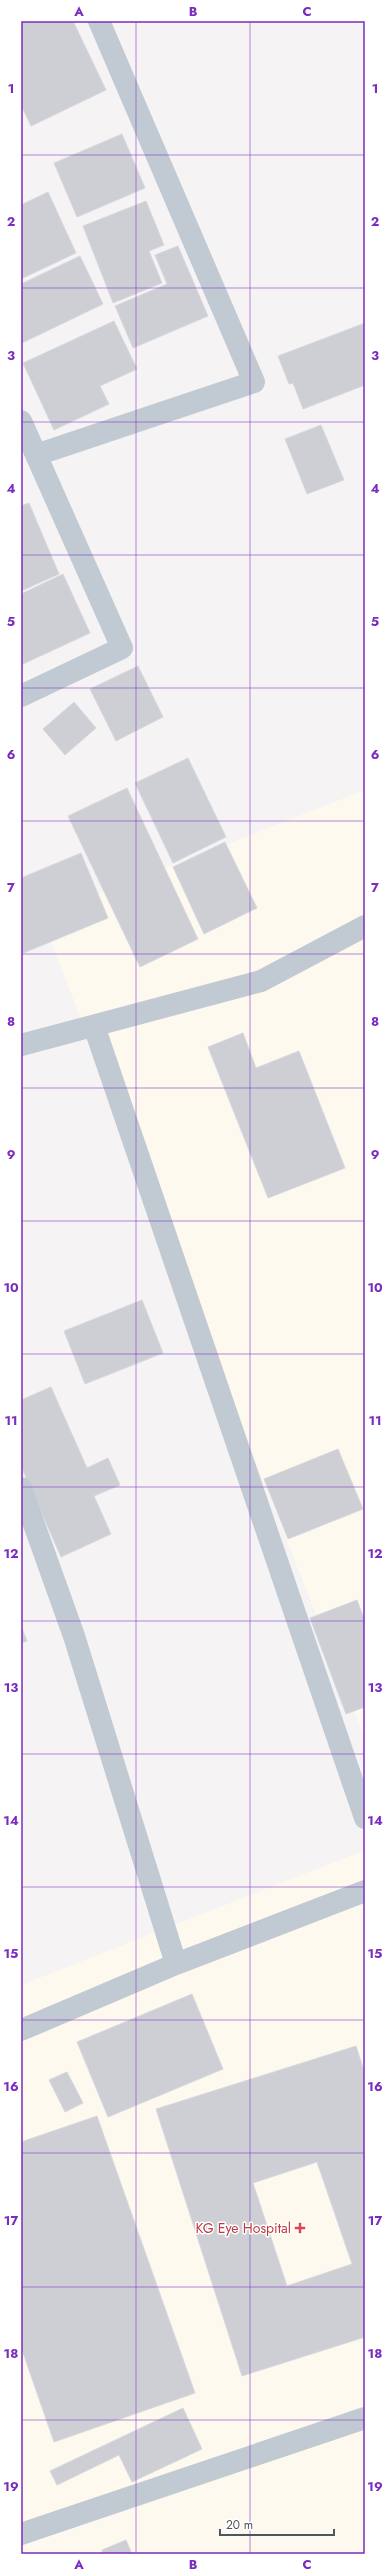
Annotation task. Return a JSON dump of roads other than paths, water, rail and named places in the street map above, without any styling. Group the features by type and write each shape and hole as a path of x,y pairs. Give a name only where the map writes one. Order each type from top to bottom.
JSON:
{"street":[{"path":"36,455 254,382 99,21"},
{"path":"21,421 122,648 21,696"},
{"path":"21,1045 261,981 365,926"},
{"path":"94,1026 365,1818"},
{"path":"21,1488 74,1636 176,1964"},
{"path":"21,2030 176,1964 365,1891"},
{"path":"21,2534 365,2418"}],"place":[{"name":"KG Eye Hospital","path":"300,2228"}]}
